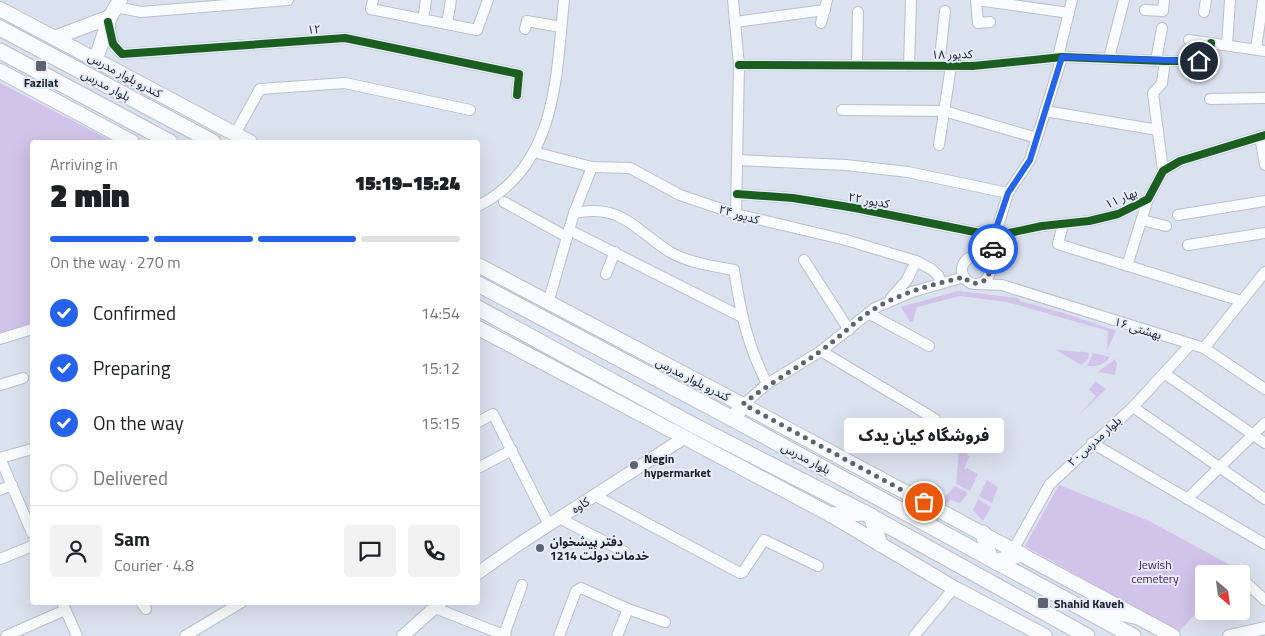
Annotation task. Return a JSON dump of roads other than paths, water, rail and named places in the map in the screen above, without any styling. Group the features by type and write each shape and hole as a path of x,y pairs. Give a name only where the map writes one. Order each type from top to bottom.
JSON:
{"main road":[{"name":"کندرو بلوار مدرس","path":"0,9 246,140"},
{"path":"54,38 114,12"},
{"path":"96,59 114,12"},
{"name":"بلوار مدرس","path":"0,28 209,140"},
{"name":"بلوار مدرس","path":"0,50 166,140"},
{"path":"0,63 46,75"},
{"path":"0,72 128,140"},
{"path":"127,119 146,140"},
{"name":"کندرو بلوار مدرس","path":"480,266 743,404 1173,636"},
{"name":"بلوار مدرس","path":"480,285 733,418 1133,636"},
{"path":"506,324 518,305"},
{"name":"بلوار مدرس","path":"480,309 693,425 868,515 1087,636"},
{"path":"480,329 832,515 954,588 1041,635"},
{"path":"733,418 743,404"},
{"path":"902,510 925,502 928,524"},
{"path":"832,515 868,515 880,544"},
{"path":"982,533 993,560 1017,552"},
{"path":"1070,603 1134,616"}],"street":[{"path":"121,73 122,54 113,44 114,12 141,12 288,0"},
{"path":"423,20 426,0"},
{"path":"447,24 452,0"},
{"path":"372,5 423,20 478,30 488,0"},
{"path":"480,205 493,198 508,185 528,163 545,128 555,91 564,0"},
{"path":"733,0 739,65 736,214"},
{"path":"910,66 911,0"},
{"path":"990,22 978,23 977,0 1028,4 1069,13"},
{"path":"743,404 768,384 821,351 868,313 884,304 940,283 964,277 977,284 986,280 994,238 1008,193 1030,160 1037,138 1060,57 1072,0"},
{"path":"1109,58 1124,0"},
{"path":"1145,10 1163,11 1164,0"},
{"path":"1204,12 1206,0"},
{"path":"1227,46 1230,0"},
{"path":"1189,40 1261,50 1263,0"},
{"path":"735,22 826,5 821,23"},
{"path":"938,66 945,11"},
{"path":"857,65 858,12"},
{"path":"525,30 526,21 561,27"},
{"path":"1162,28 1162,83 1154,92 1164,171 1180,161 1262,136 1265,165"},
{"name":"۱۲","path":"122,54 345,38 519,74 517,95"},
{"name":"کدیور ۱۸","path":"739,65 973,66 1060,57 1209,61 1211,43"},
{"path":"939,145 951,66"},
{"path":"235,134 260,90 345,83 470,110"},
{"path":"1210,99 1265,98"},
{"path":"842,110 944,111 1037,138"},
{"path":"1045,111 1158,130"},
{"name":"کدیور ۲۴","path":"534,152 592,167 630,168 680,195 736,214 846,240 916,262 931,269 938,275 940,283"},
{"path":"737,160 846,165 908,172 1008,193"},
{"path":"548,303 574,213 592,167"},
{"name":"بهار ۱۱","path":"994,238 1118,214 1148,199 1164,171"},
{"name":"کدیور ۲۲","path":"737,194 793,198 855,208 994,238"},
{"path":"1127,266 1148,199"},
{"path":"1178,215 1265,201"},
{"path":"504,202 568,234 616,252 742,317"},
{"path":"574,213 589,209 614,214 625,219 671,252 684,259 734,270 742,317 752,354 768,384"},
{"path":"1142,220 1166,226"},
{"path":"1063,224 1058,244 1242,302"},
{"path":"1188,246 1265,233"},
{"path":"964,277 964,263 976,255 994,238"},
{"path":"606,274 616,252"},
{"path":"976,255 985,258 1002,285"},
{"path":"804,260 849,330"},
{"path":"884,304 899,290 916,262"},
{"path":"1204,348 1265,272"},
{"name":"۱۶ بهشتی","path":"977,284 1002,285 1204,348 1265,389"},
{"path":"868,313 929,346"},
{"path":"0,339 30,330"},
{"name":"بلوار مدرس۲۰","path":"1017,552 1050,484 1133,406 1191,344"},
{"path":"821,351 935,419"},
{"path":"1164,373 1265,443"},
{"path":"0,385 23,378"},
{"path":"1133,406 1265,499"},
{"path":"480,421 494,414 512,450 554,521 625,552"},
{"path":"1187,498 1265,422"},
{"name":"کاوه","path":"480,572 554,521 684,438"},
{"path":"1092,443 1265,544"},
{"path":"30,450 0,458 30,529"},
{"path":"480,467 512,450"},
{"path":"0,490 12,485"},
{"path":"594,496 740,573 743,572 764,540 818,566"},
{"path":"0,559 30,547"},
{"path":"403,636 438,605 505,636 522,586"},
{"path":"1250,586 1265,600"},
{"path":"559,636 578,589 581,588 628,609 665,622"},
{"path":"914,636 954,588"},
{"path":"185,636 237,605"},
{"path":"6,636 64,606 77,636"},
{"path":"618,636 628,609"},
{"path":"1229,636 1265,628"}],"place":[{"name":"Fazilat","path":"41,66"},
{"name":"Negin hypermarket","path":"634,465"},
{"name":"فروشگاه کیان یدک","path":"924,502"},
{"name":"دفتر پیشخوان خدمات دولت 1214","path":"540,548"},
{"name":"Shahid Kaveh","path":"1043,603"}],"park label":[{"name":"Jewish cemetery","path":"1155,571"}]}
